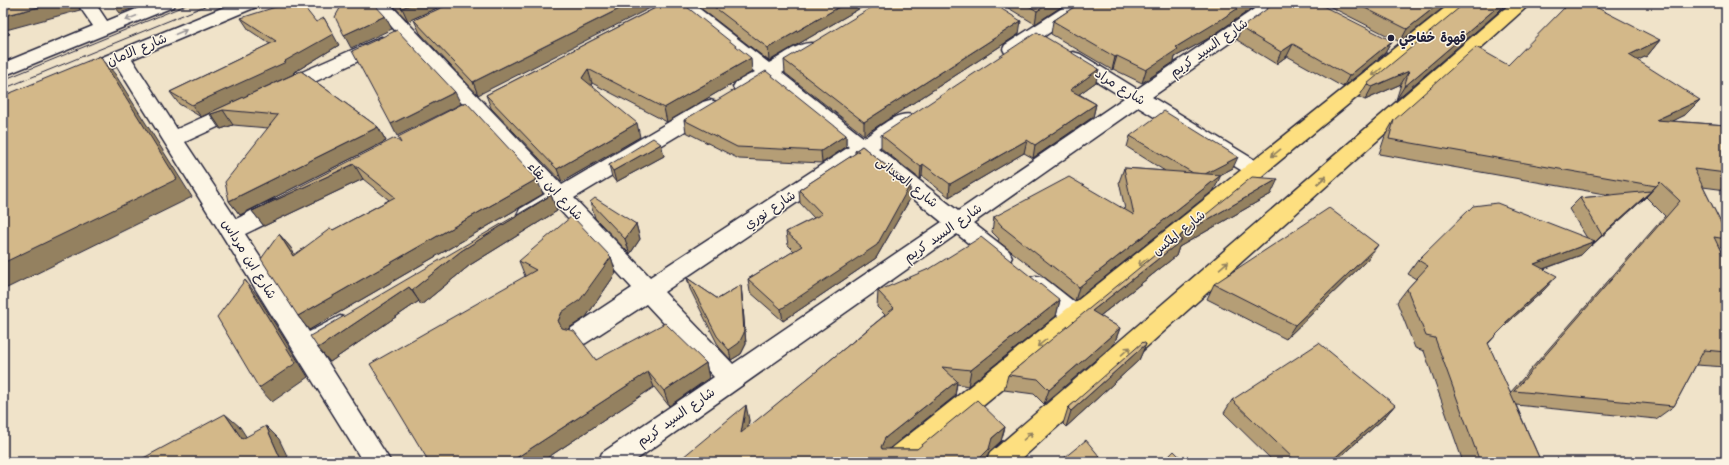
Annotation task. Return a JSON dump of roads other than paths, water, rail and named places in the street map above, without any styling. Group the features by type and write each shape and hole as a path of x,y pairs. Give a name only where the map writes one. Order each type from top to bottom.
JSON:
{"main road":[{"name":"شارع المكس","path":"895,462 1256,170 1394,49 1462,3"},
{"path":"999,462 1378,132 1522,3"}],"street":[{"path":"86,3 104,29"},
{"path":"3,70 167,3"},
{"name":"شارع الامان","path":"62,81 250,3"},
{"name":"شارع ابن بقاء","path":"379,3 413,28 476,107 731,379"},
{"path":"995,60 1082,3"},
{"name":"شارع السيد كريم","path":"611,462 1274,3"},
{"name":"شارع العبدانى","path":"674,5 768,72 1075,316"},
{"name":"شارع مراد","path":"1016,22 1256,170"},
{"path":"173,140 413,28"},
{"path":"512,224 823,40"},
{"name":"شارع ابن مرداس","path":"121,57 378,462"},
{"name":"شارع نوري","path":"578,336 923,108"},
{"path":"232,232 301,196"},
{"path":"305,347 358,315"}],"tram line":[{"path":"3,80 191,3"},
{"path":"3,89 212,3"}],"place":[{"name":"قهوة خفاجي","path":"1391,38"}]}
